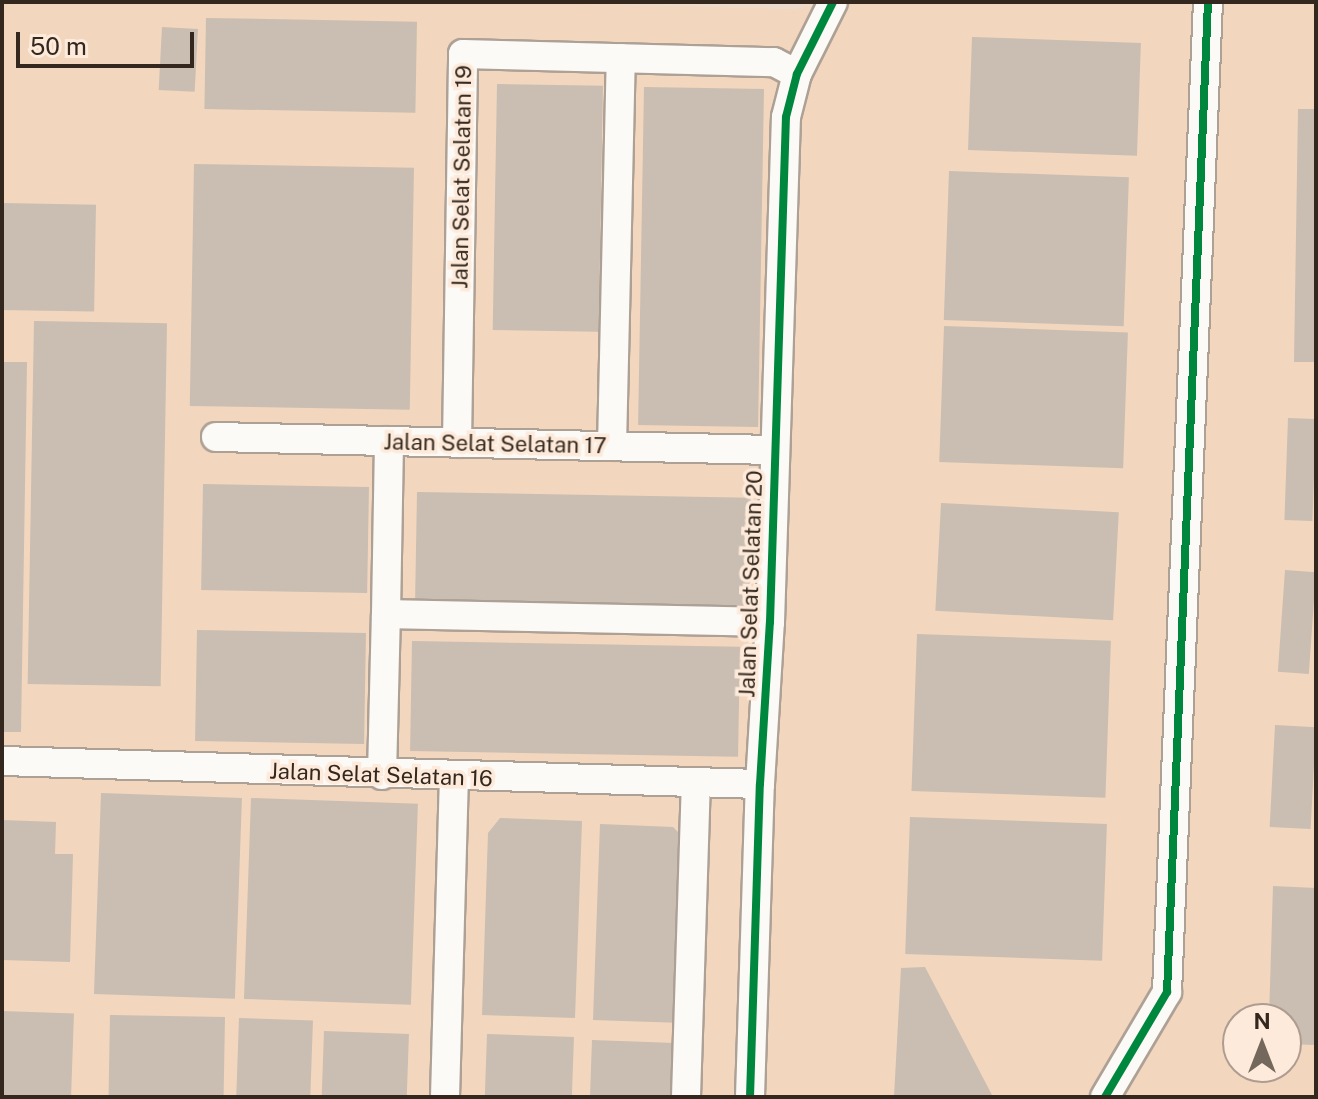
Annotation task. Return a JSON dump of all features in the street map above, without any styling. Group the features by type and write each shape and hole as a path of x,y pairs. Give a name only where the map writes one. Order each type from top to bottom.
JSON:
{"street":[{"name":"Jalan Selat Selatan 20","path":"750,1097 760,784 770,622 773,450 786,117 797,74 833,2"},
{"path":"1105,1097 1167,992 1208,2"},
{"name":"Jalan Selat Selatan 19","path":"457,443 463,54 774,62 797,74"},
{"path":"612,446 621,58"},
{"name":"Jalan Selat Selatan 17","path":"216,437 773,450"},
{"path":"382,775 389,441"},
{"path":"386,614 770,622"},
{"name":"Jalan Selat Selatan 16","path":"2,761 382,775 760,784"},
{"path":"445,1097 454,777"},
{"path":"686,1097 696,784"}],"shaded area":[{"path":"2,2 490,2 791,9 851,2 1316,2 1316,1097 2,1097"}],"building":[{"path":"206,18 417,22 415,113 204,109"},
{"path":"162,27 198,29 195,92 159,90"},
{"path":"972,37 1141,43 1137,156 968,150"},
{"path":"497,84 603,86 599,332 493,330"},
{"path":"644,87 764,89 758,427 638,425"},
{"path":"1298,109 1316,109 1316,362 1294,362"},
{"path":"194,164 414,168 410,410 190,406"},
{"path":"949,171 1129,177 1124,326 944,320"},
{"path":"2,203 96,205 94,312 2,310"},
{"path":"34,321 167,323 161,686 28,684"},
{"path":"944,326 1128,332 1123,468 939,462"},
{"path":"2,362 27,362 21,732 2,732"},
{"path":"1288,418 1316,419 1312,521 1284,520"},
{"path":"203,484 369,487 367,593 201,590"},
{"path":"417,492 751,498 749,606 415,600"},
{"path":"941,503 1119,512 1113,620 935,611"},
{"path":"1285,570 1316,572 1309,674 1278,672"},
{"path":"197,630 366,633 364,744 195,741"},
{"path":"917,634 1111,641 1105,798 912,791"},
{"path":"412,641 740,647 738,757 410,751"},
{"path":"1275,725 1316,727 1311,829 1270,827"},
{"path":"101,793 242,798 235,999 94,994"},
{"path":"251,798 418,804 411,1005 244,999"},
{"path":"910,817 1107,824 1102,961 905,954"},
{"path":"500,818 582,821 575,1018 482,1015 488,833"},
{"path":"2,820 56,822 55,854 73,854 70,962 2,960"},
{"path":"600,824 673,827 690,844 684,1023 593,1020"},
{"path":"1273,886 1316,888 1316,1045 1302,1045 1302,1003 1269,1003"},
{"path":"925,967 992,1097 894,1097 901,968"},
{"path":"2,1011 74,1014 71,1097 2,1097"},
{"path":"110,1015 225,1017 224,1097 109,1097"},
{"path":"239,1018 313,1021 310,1097 236,1097"},
{"path":"324,1031 409,1034 407,1097 322,1097"},
{"path":"487,1034 574,1037 572,1097 485,1097"},
{"path":"592,1040 682,1043 680,1097 590,1097"}],"cycle path":[{"path":"750,1097 760,784 770,622 786,117 797,74 833,2"},
{"path":"1105,1097 1167,992 1208,2"}]}
